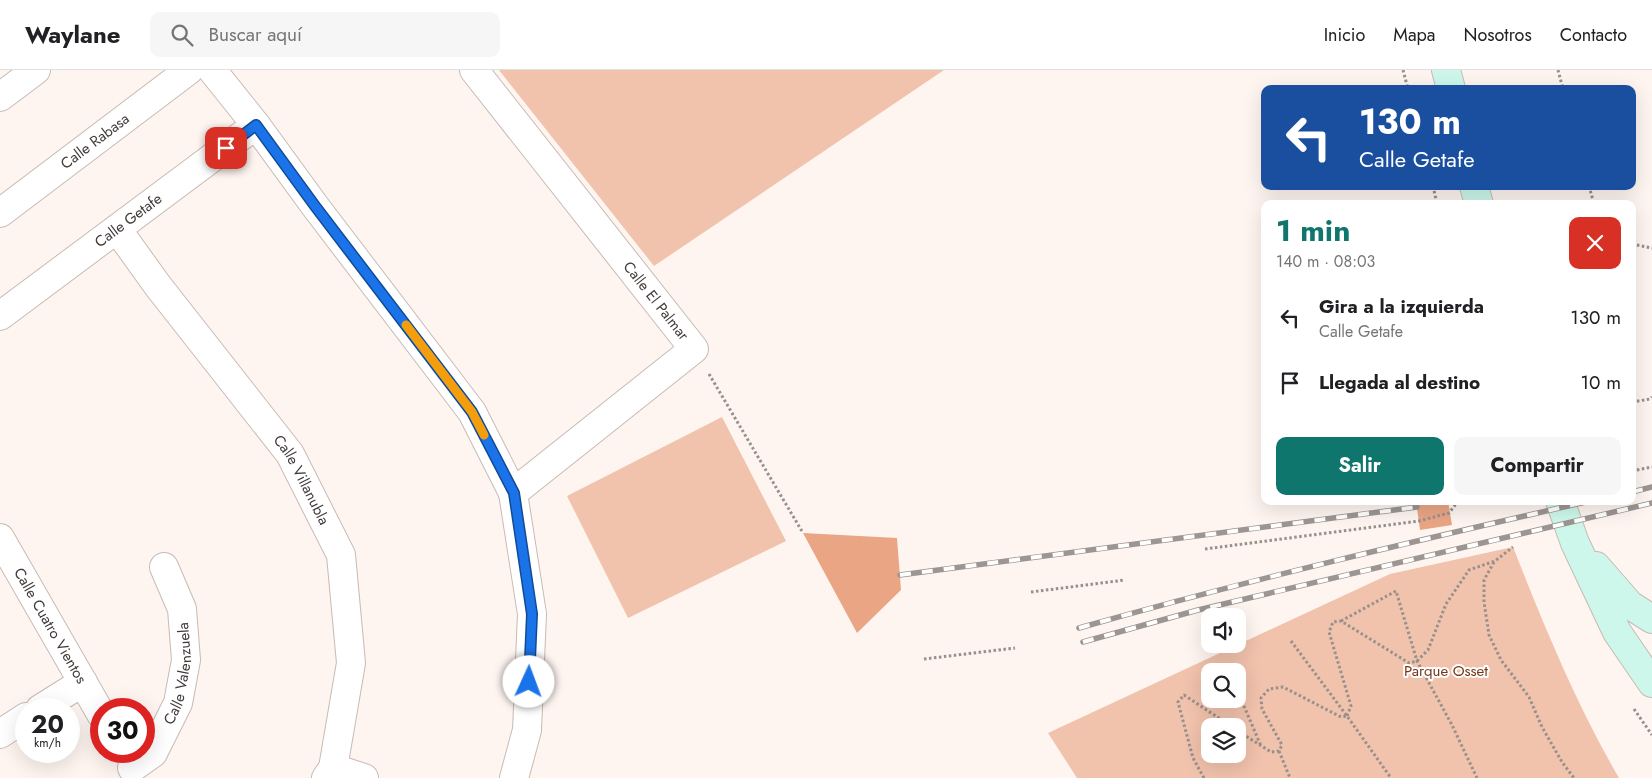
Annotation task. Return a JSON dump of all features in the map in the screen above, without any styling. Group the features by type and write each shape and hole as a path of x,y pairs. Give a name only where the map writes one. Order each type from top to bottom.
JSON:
{"main road":[{"path":"1446,70 1450,85"},
{"path":"1561,505 1575,543 1617,632 1652,682"},
{"path":"1575,543 1630,605 1652,619"}],"street":[{"path":"0,97 36,70"},
{"name":"Calle Rabasa","path":"0,213 189,70"},
{"path":"212,70 256,125 315,206 472,412 514,493 532,614 528,730 514,778"},
{"name":"Calle El Palmar","path":"474,70 694,349 514,493"},
{"name":"Calle Getafe","path":"0,316 256,125"},
{"name":"Calle Villanubla","path":"117,229 158,286 290,454 341,555 351,663 329,773"},
{"name":"Calle Cuatro Vientos","path":"0,538 92,698"},
{"name":"Calle Valenzuela","path":"131,766 153,752 178,703 186,660 182,609 164,567"},
{"path":"58,698 83,682"},
{"path":"329,773 364,778"}],"path":[{"path":"1403,70 1407,85"},
{"path":"1558,70 1562,85"},
{"path":"1636,245 1652,248"},
{"path":"694,349 803,532"},
{"path":"1636,401 1652,397"},
{"path":"1636,470 1652,467"},
{"path":"1205,548 1419,521 1449,513 1454,505"},
{"path":"1341,621 1409,663 1418,661 1428,650 1446,604 1469,570 1495,561 1513,547"},
{"path":"1495,561 1484,580 1484,602 1489,634 1501,660 1529,697 1542,727 1562,762 1574,778"},
{"path":"1031,592 1126,580"},
{"path":"1347,716 1351,706 1330,632 1333,622 1341,621 1396,592 1418,661 1452,725 1477,778"},
{"path":"1291,641 1391,778"},
{"path":"924,660 1015,648"},
{"path":"1290,778 1279,752 1282,745 1262,709 1261,698 1269,689 1283,687 1341,717 1347,716"},
{"path":"1204,778 1193,758 1178,702 1184,695 1219,718"},
{"path":"1245,708 1261,746"},
{"path":"1246,736 1271,752 1279,752"}],"green space":[{"path":"499,70 944,70 654,266"},
{"path":"722,417 786,541 628,618 567,496"},
{"name":"Parque Osset","path":"1513,547 1562,664 1603,750 1619,778 1077,778 1048,733 1220,653 1246,653 1246,641 1390,574"}],"building":[{"path":"1417,505 1449,505 1452,525 1420,530"},
{"path":"803,533 897,538 901,590 857,633"}],"railway":[{"path":"1636,491 1652,487"},
{"path":"1083,642 1198,610 1652,503"},
{"path":"1079,628 1206,593 1334,561 1573,505"},
{"path":"900,575 1417,507"}],"slow traffic":[{"path":"406,325 472,412 484,435"}],"route":[{"path":"226,148 256,125 315,206 472,412 514,493 532,614 529,682"}]}
